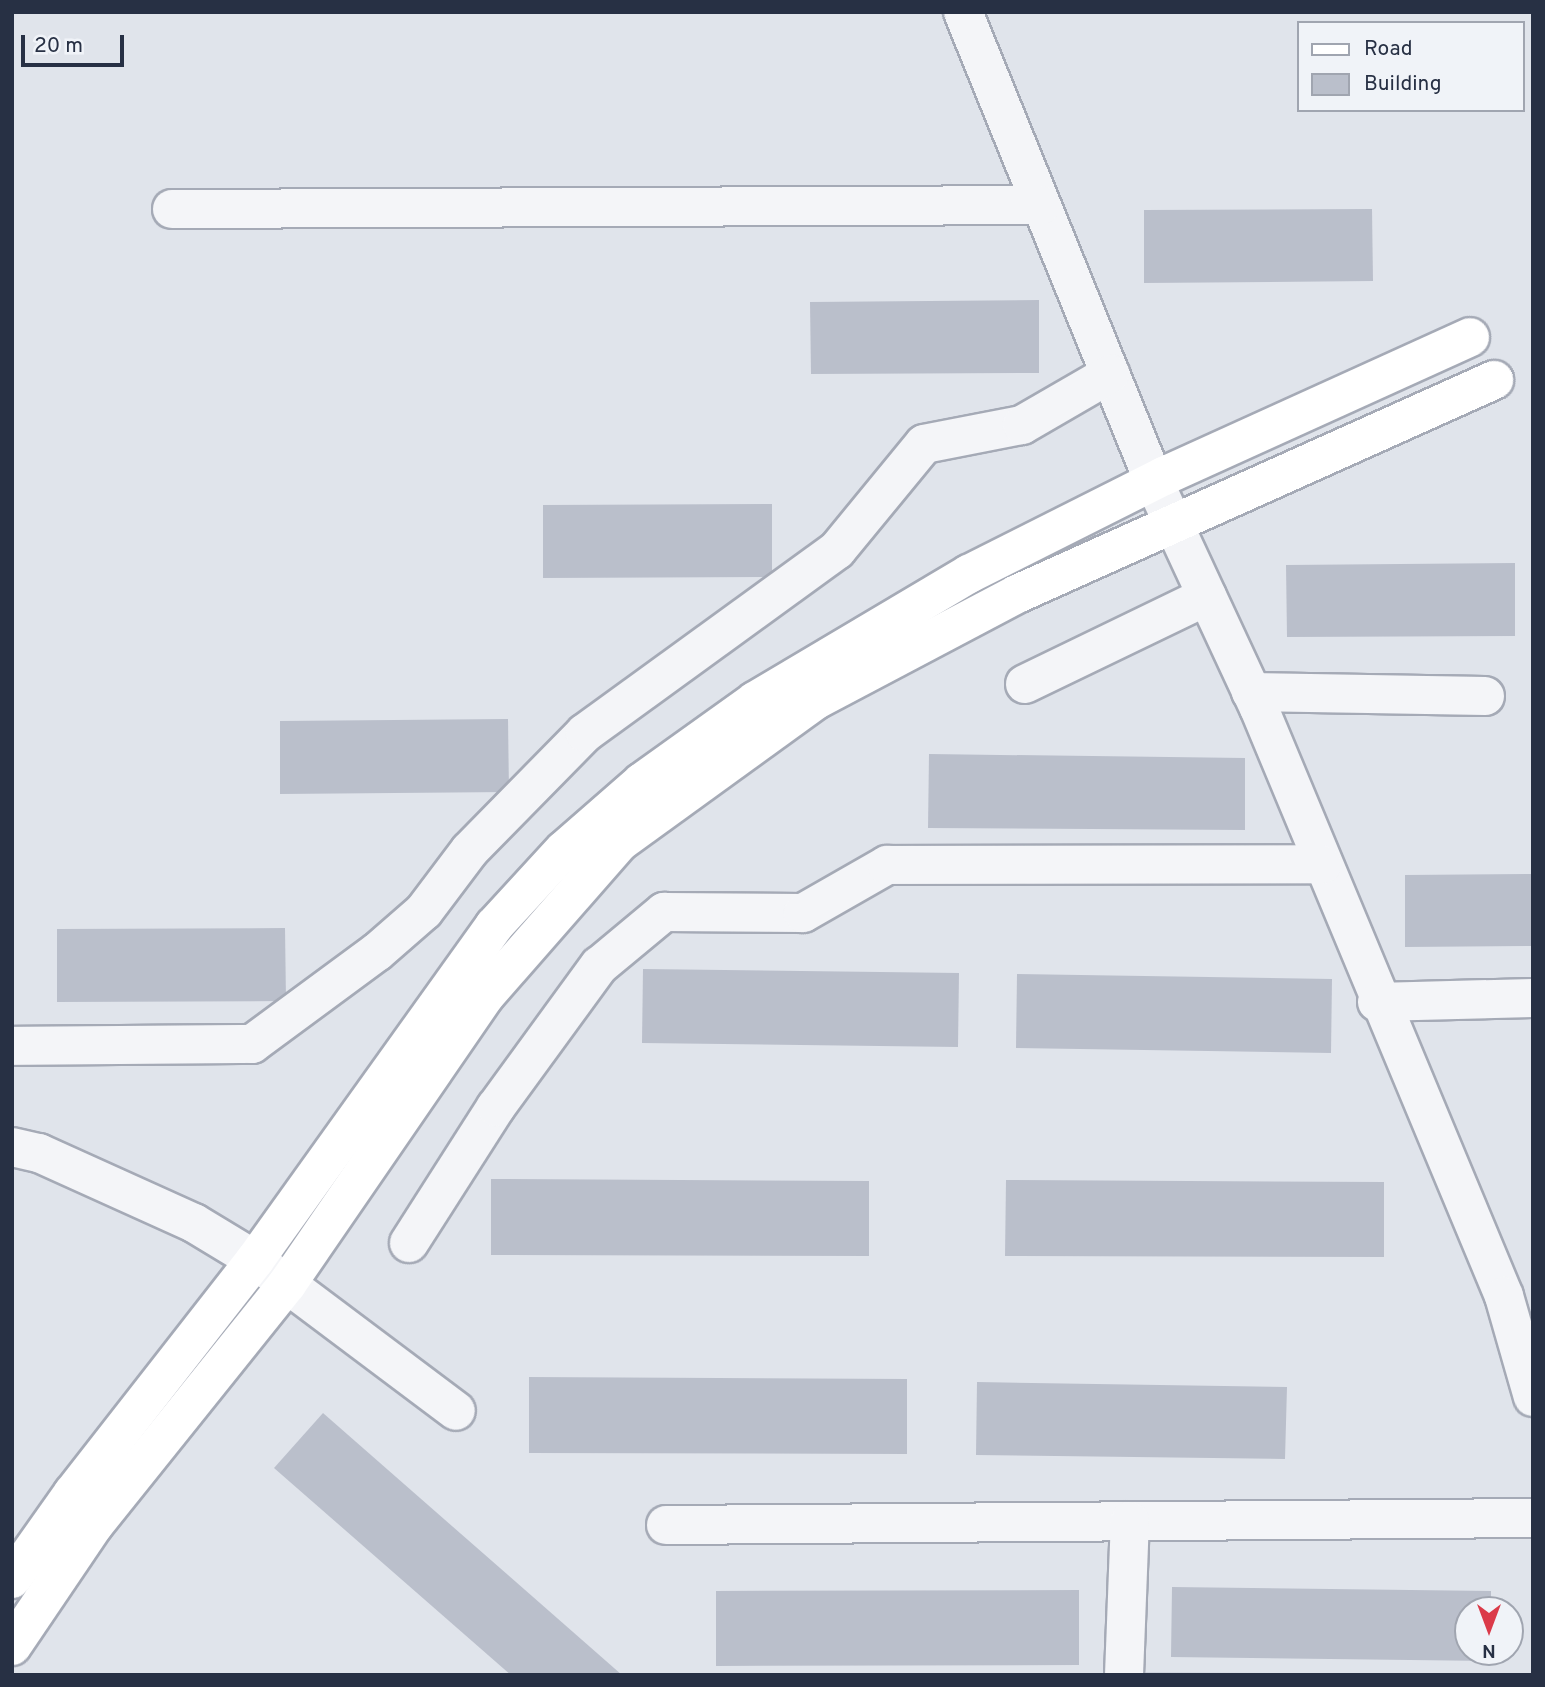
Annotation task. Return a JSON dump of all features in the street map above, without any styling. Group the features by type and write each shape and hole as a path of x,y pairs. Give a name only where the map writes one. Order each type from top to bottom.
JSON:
{"street":[{"path":"963,12 1154,482 1251,692 1377,1002 1518,1295 1533,1397"},
{"path":"172,209 1041,205"},
{"path":"12,1579 73,1493 255,1260 494,926 564,850 603,816 755,701 969,574 1154,482 1470,337"},
{"path":"12,1046 252,1044 377,952 424,911 470,850 585,733 837,551 924,444 1022,425 1110,374"},
{"path":"12,1646 94,1525 287,1284 485,996 620,842 816,700 1017,594 1494,380"},
{"path":"1025,684 1208,596"},
{"path":"1251,692 1485,696"},
{"path":"409,1243 496,1107 599,966 664,912 803,913 887,865 1322,864"},
{"path":"1377,1002 1533,998"},
{"path":"12,1147 38,1153 194,1223 255,1260 456,1411"},
{"path":"666,1525 1533,1518"},
{"path":"1124,1675 1130,1521"}],"shaded area":[{"path":"1145,1672 1513,1675 1145,1675"}],"building":[{"path":"1372,209 1373,281 1144,283 1144,210"},
{"path":"1039,300 1039,373 811,374 810,302"},
{"path":"772,504 772,577 543,578 543,505"},
{"path":"1515,563 1515,636 1287,637 1286,565"},
{"path":"508,719 509,792 280,794 280,721"},
{"path":"929,754 1245,758 1245,830 928,828"},
{"path":"1533,874 1533,946 1405,947 1405,875"},
{"path":"285,928 286,1001 57,1002 57,929"},
{"path":"643,969 959,973 958,1047 642,1043"},
{"path":"1017,974 1332,979 1331,1053 1016,1048"},
{"path":"491,1179 869,1181 869,1256 491,1255"},
{"path":"1006,1180 1384,1182 1384,1257 1005,1256"},
{"path":"529,1377 907,1379 907,1454 529,1453"},
{"path":"977,1382 1287,1387 1285,1459 976,1455"},
{"path":"323,1413 622,1675 511,1675 274,1468"},
{"path":"1172,1587 1491,1591 1491,1596 1454,1596 1454,1661 1171,1657"},
{"path":"1079,1590 1079,1665 716,1666 716,1591"}]}
